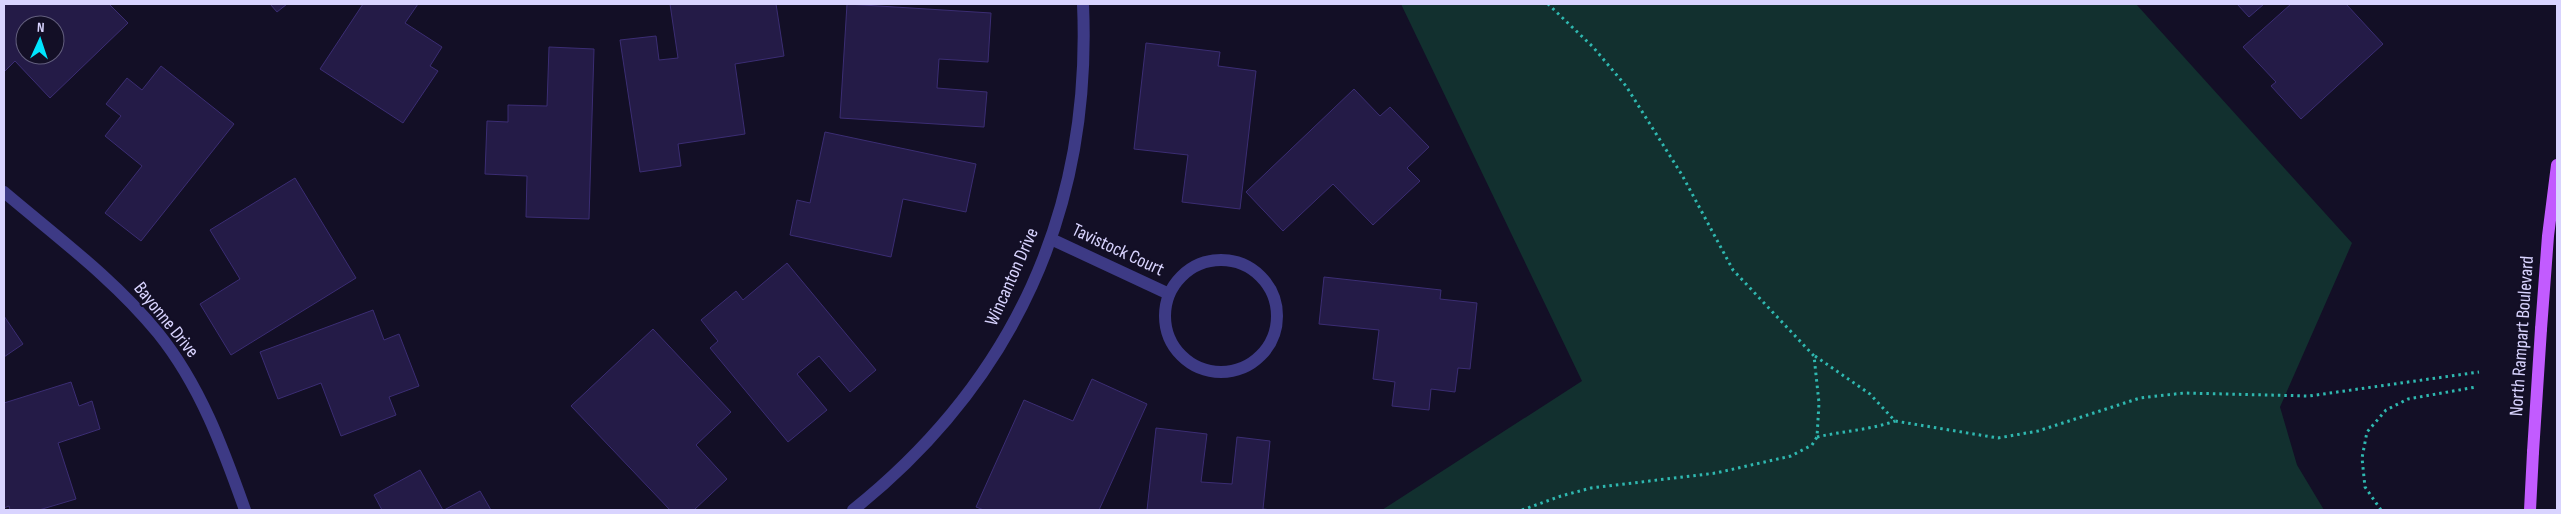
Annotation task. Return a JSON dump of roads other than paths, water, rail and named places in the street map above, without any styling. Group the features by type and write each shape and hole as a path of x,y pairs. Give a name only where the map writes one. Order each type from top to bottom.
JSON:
{"main road":[{"name":"North Rampart Boulevard","path":"2530,510 2548,236 2557,165"}],"street":[{"name":"Wincanton Drive","path":"853,510 892,479 940,430 982,375 1018,316 1051,239 1067,188 1080,121 1085,52 1083,4"},
{"name":"Bayonne Drive","path":"4,192 96,269 130,301 159,335 184,372 207,412 245,510"},
{"name":"Tavistock Court","path":"1051,239 1170,294"},
{"name":"Tavistock Court","path":"1221,260 1242,264 1261,276 1273,294 1277,316 1273,336 1260,355 1242,367 1221,371 1200,367 1181,355 1169,337 1165,316 1170,294 1181,276 1200,264 1221,260"}]}
